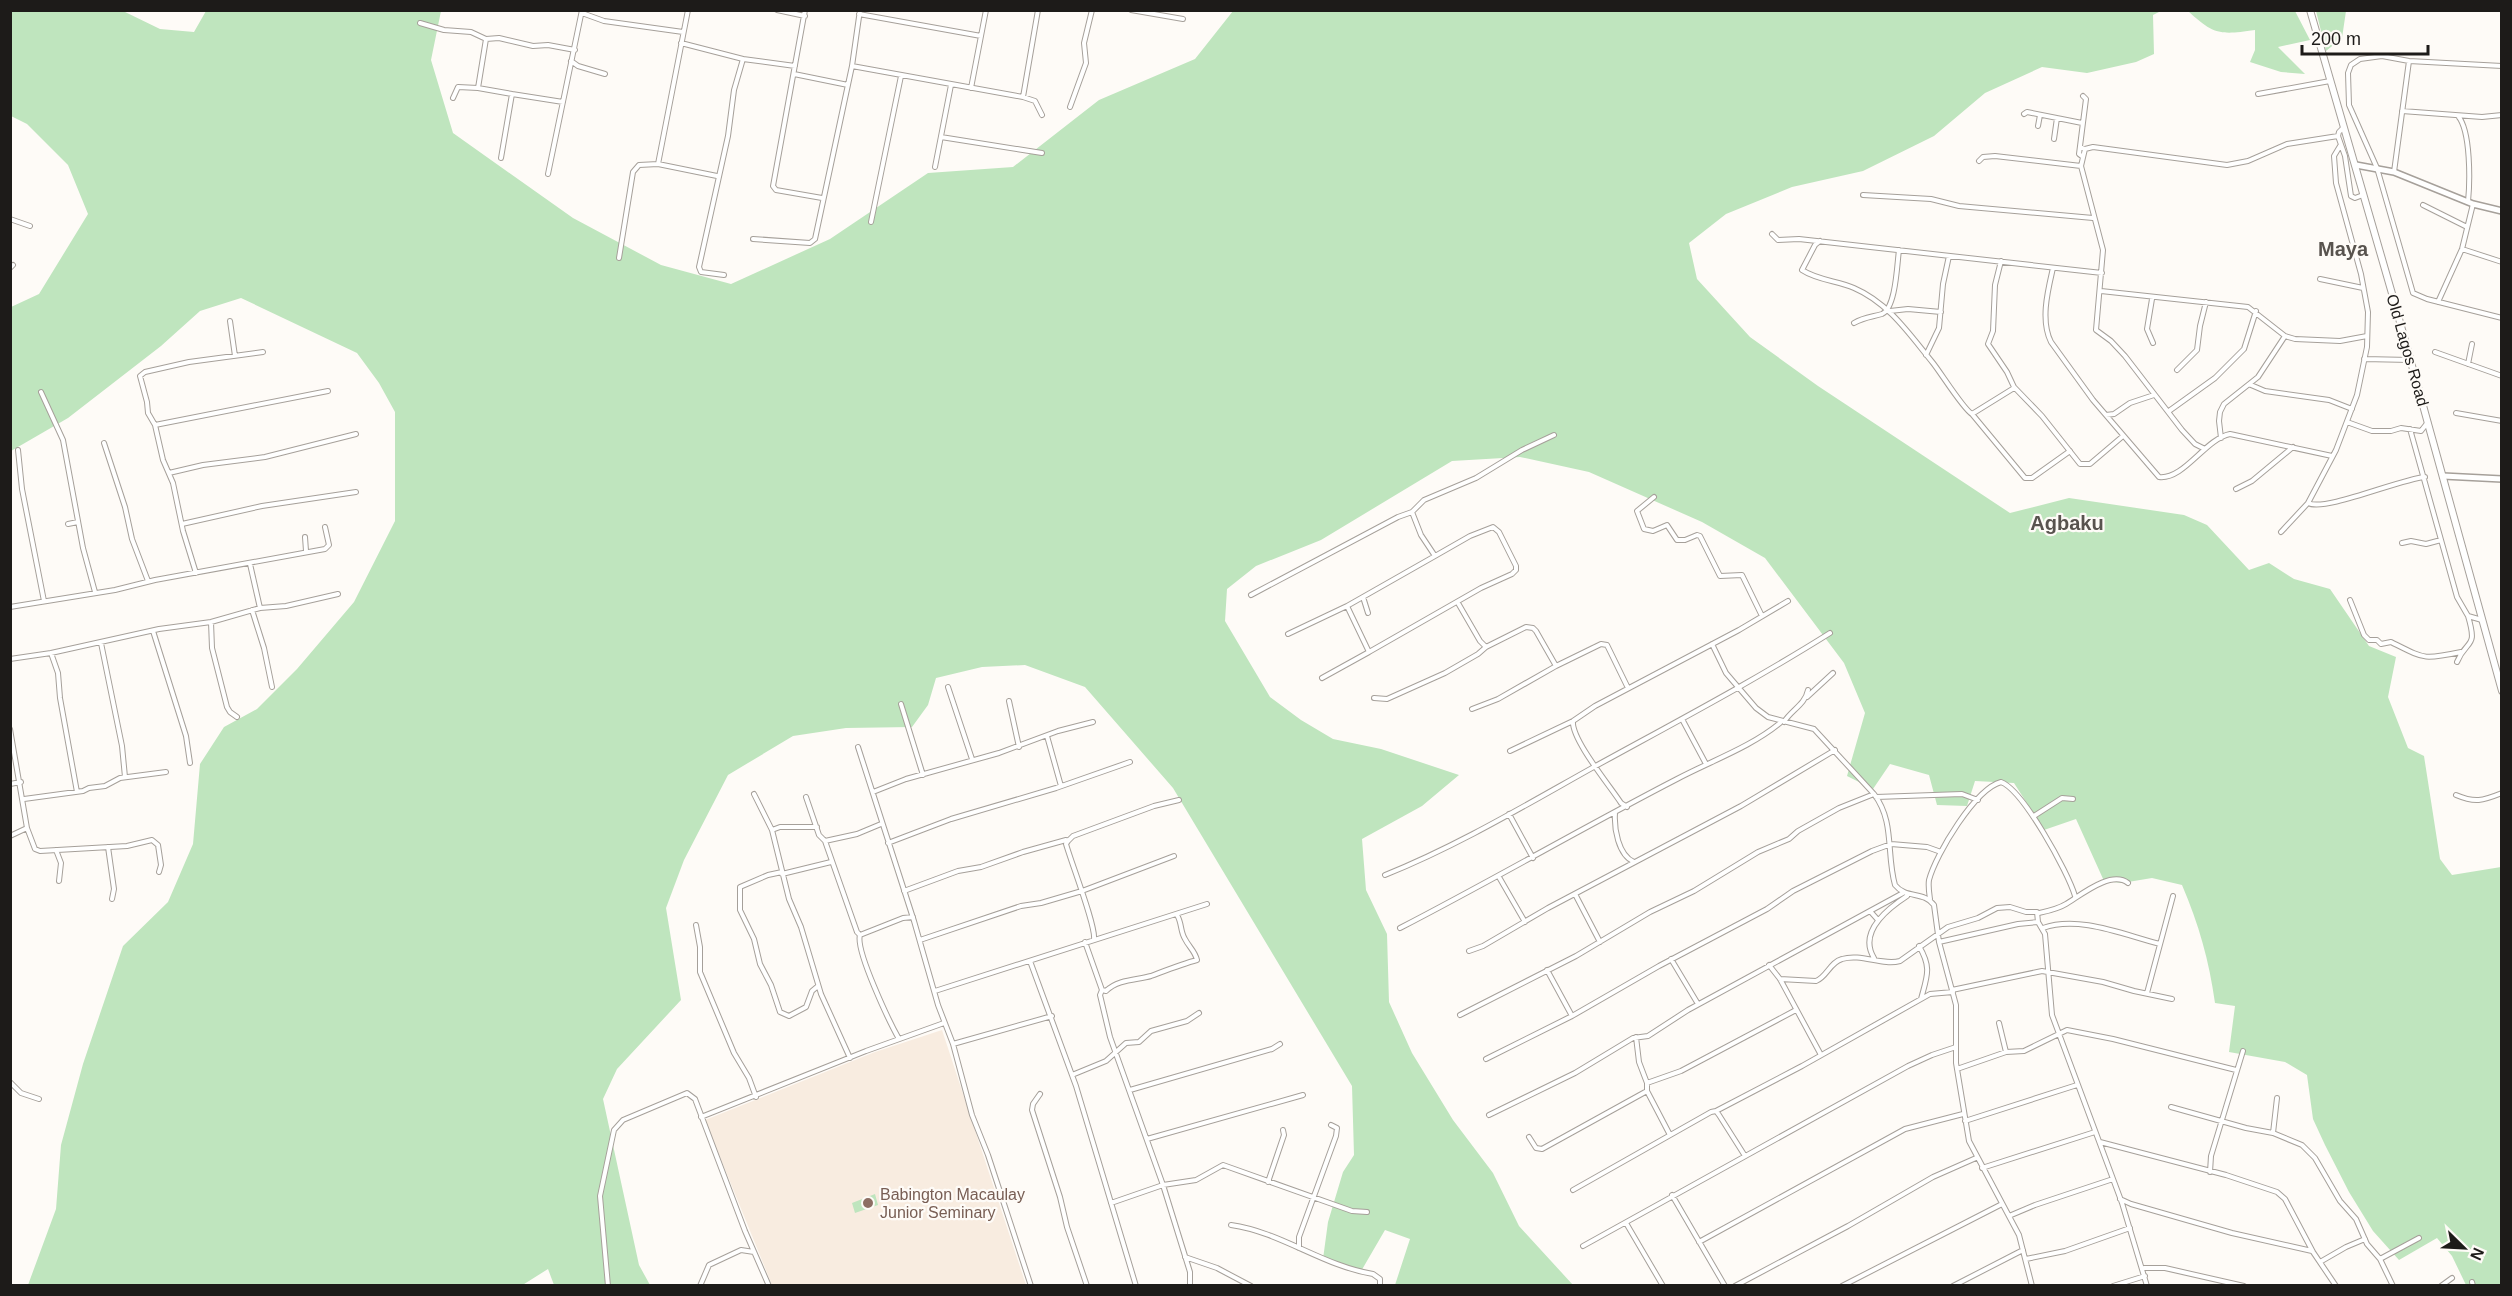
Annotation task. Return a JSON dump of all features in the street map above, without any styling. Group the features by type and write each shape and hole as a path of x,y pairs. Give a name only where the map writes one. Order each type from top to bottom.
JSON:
{"main road":[{"name":"Old Lagos Road","path":"2310,10 2356,165 2502,691"}],"street":[{"path":"658,164 688,10"},
{"path":"777,10 805,16"},
{"path":"806,10 773,186 776,190 822,198"},
{"path":"971,88 986,10"},
{"path":"1023,97 1038,10"},
{"path":"1070,107 1086,63 1084,43 1092,10"},
{"path":"1131,10 1183,20"},
{"path":"548,174 582,12 604,21 683,32"},
{"path":"753,238 810,243 815,239 852,66 860,12 981,36"},
{"path":"420,23 444,30 471,32 486,39 499,38 533,46 548,45 575,50"},
{"path":"478,88 486,39"},
{"path":"681,43 743,59 795,66"},
{"path":"2502,66 2409,62 2382,56 2360,59 2351,65 2348,73 2349,105 2377,168 2413,293 2438,302 2502,318"},
{"path":"724,275 700,272 699,267 717,176 728,136 734,90 743,59"},
{"path":"571,61 578,66 605,74"},
{"path":"2394,172 2409,62"},
{"path":"852,66 1023,97 1035,101 1042,115"},
{"path":"794,74 848,85"},
{"path":"871,222 901,75"},
{"path":"2258,94 2330,81"},
{"path":"935,168 951,85"},
{"path":"453,98 458,87 478,88 563,102"},
{"path":"501,159 512,94"},
{"path":"2083,157 2079,154 2086,99 2084,96"},
{"path":"2402,111 2457,116 2502,115"},
{"path":"2024,114 2027,112 2082,123"},
{"path":"2038,126 2040,115"},
{"path":"2438,302 2462,249 2470,203 2469,164 2464,125 2457,116"},
{"path":"2054,139 2057,118"},
{"path":"2344,127 2338,136 2345,156 2352,198 2363,195"},
{"path":"2080,147 2227,165 2248,161 2287,144 2338,136"},
{"path":"941,137 1042,153"},
{"path":"2281,532 2308,504 2332,456 2352,409 2364,359 2368,312 2356,249 2338,189 2334,156 2340,146"},
{"path":"2085,149 2081,166 2093,218 2102,241 2101,291 2096,330 2117,347 2193,442 2205,449"},
{"path":"1979,161 1983,157 1995,156 2081,166"},
{"path":"619,258 633,172 639,165 658,164 717,176"},
{"path":"2356,165 2394,172 2470,203 2502,211"},
{"path":"2338,189 2349,186"},
{"path":"1863,195 1931,199 1959,206 2093,218"},
{"path":"2423,205 2467,227"},
{"path":"10,219 30,226"},
{"path":"1772,234 1778,240 1820,241 2102,273"},
{"path":"1820,241 1802,270 1857,289 1888,310 1953,389 1966,410 2028,479 2070,451"},
{"path":"2462,249 2502,262"},
{"path":"1888,310 1899,250"},
{"path":"1926,355 1939,328 1943,284 1949,256"},
{"path":"2001,261 1995,285 1993,332 1989,344 2014,387 2042,416 2080,464 2090,464 2123,436"},
{"path":"2053,268 2045,316 2047,334 2093,400 2154,474 2162,478 2177,471 2205,449 2230,434 2332,456"},
{"path":"2320,279 2363,288"},
{"path":"2101,291 2248,307 2285,336 2307,341 2340,341 2367,336"},
{"path":"2152,298 2147,329 2153,343"},
{"path":"2193,302 2202,314"},
{"path":"2177,370 2197,350 2206,302"},
{"path":"1854,323 1862,318 1888,310 1941,312"},
{"path":"2169,411 2215,378 2244,350 2256,311"},
{"path":"230,321 236,356"},
{"path":"2356,337 2367,328"},
{"path":"2221,438 2220,412 2232,398 2251,385 2285,336"},
{"path":"2468,364 2472,344"},
{"path":"196,573 155,425 148,413 147,402 139,379 141,374 189,362 263,352"},
{"path":"2435,352 2502,376"},
{"path":"2364,359 2410,360"},
{"path":"2251,385 2265,392 2329,400 2352,409"},
{"path":"1972,414 2014,387"},
{"path":"155,425 328,391"},
{"path":"40,392 63,440 78,522 95,592"},
{"path":"2106,415 2114,414 2127,404 2153,393"},
{"path":"2456,413 2502,421"},
{"path":"2347,422 2372,431 2391,431 2401,428 2421,431 2428,421"},
{"path":"2350,600 2368,640 2377,640 2381,644 2391,642 2422,657 2443,657 2469,648 2473,639 2468,616 2457,597 2410,429"},
{"path":"169,473 202,465 265,457 356,434"},
{"path":"1251,595 1398,517 1412,512 1424,500 1476,478 1522,450 1554,435"},
{"path":"104,443 125,507 132,539 148,582"},
{"path":"2286,445 2287,451"},
{"path":"2236,489 2258,476 2294,447"},
{"path":"18,450 22,489 44,601"},
{"path":"2443,476 2502,479"},
{"path":"2308,504 2316,506 2339,501 2403,481 2425,477"},
{"path":"182,524 229,512 356,492"},
{"path":"1654,497 1636,513 1644,530 1653,531 1667,525 1677,540 1700,536 1720,576 1742,574 1762,616"},
{"path":"1412,512 1421,535 1435,556"},
{"path":"68,524 78,522"},
{"path":"10,607 196,573 238,563 250,564 262,559 327,547 328,538 325,527"},
{"path":"1288,634 1347,606 1470,536 1493,527 1499,531 1516,566 1512,574 1481,588 1322,678"},
{"path":"305,537 306,551"},
{"path":"2402,543 2411,541 2426,544 2441,540"},
{"path":"250,564 260,608"},
{"path":"10,659 211,622 260,608 279,607 339,594"},
{"path":"1363,597 1368,613"},
{"path":"1510,751 1573,721 1595,706 1788,601"},
{"path":"1458,603 1480,641 1486,647"},
{"path":"1347,606 1369,652"},
{"path":"252,610 272,687"},
{"path":"2468,616 2482,620"},
{"path":"211,622 212,648 228,707 237,717"},
{"path":"1374,698 1387,699 1445,673 1486,647 1526,627 1533,628 1556,666"},
{"path":"153,631 184,730 190,763"},
{"path":"1386,875 1423,860 1509,814 1738,688 1830,633"},
{"path":"101,643 122,746 125,777"},
{"path":"1472,709 1498,699 1556,666 1604,644 1612,652 1614,663 1628,688"},
{"path":"1712,644 1726,673 1768,717 1814,729 1875,795 1887,820 1892,844 1895,885 1905,894 1930,899"},
{"path":"2457,662 2461,651"},
{"path":"51,653 58,673 60,698 77,792"},
{"path":"1400,928 1766,733 1783,722 1833,673"},
{"path":"948,687 972,759"},
{"path":"1807,697 1808,690"},
{"path":"1009,701 1019,747"},
{"path":"901,704 923,775"},
{"path":"1682,719 1706,764"},
{"path":"1573,721 1574,731 1595,766 1626,807"},
{"path":"873,792 1093,722"},
{"path":"10,729 21,782 27,828 35,849 40,851 108,847 155,841 161,862 159,872"},
{"path":"1047,736 1061,786"},
{"path":"858,747 920,939 944,1023 953,1044 972,1115 988,1155 1031,1286"},
{"path":"1469,951 1483,946 1496,936 1742,806 1835,750"},
{"path":"888,843 951,819 1061,786 1130,762"},
{"path":"24,800 105,786 116,779 125,777 166,772"},
{"path":"10,784 21,782"},
{"path":"2032,1286 2019,1235 1976,1158 1969,1141 1957,1069 1957,1016 1937,935 1934,905 1930,899 1930,878 1941,852 1978,800 1997,782 2001,782 2013,789 2034,816 2066,871 2075,896"},
{"path":"2456,795 2470,801 2502,793"},
{"path":"754,794 772,830 789,899 801,927 818,986 850,1058"},
{"path":"1460,1015 1599,942 1650,912 1694,891 1758,852 1789,839 1798,831 1839,808 1875,795 1962,794 1978,800"},
{"path":"806,797 860,935 860,947 881,1005 899,1039"},
{"path":"2034,816 2062,798 2073,799"},
{"path":"1094,939 1094,931 1066,844 1073,836 1179,800"},
{"path":"1615,813 1617,838 1628,859 1627,866"},
{"path":"1509,814 1533,858"},
{"path":"825,841 857,834 882,824"},
{"path":"772,830 780,827 817,827"},
{"path":"10,836 27,828"},
{"path":"904,891 958,871 981,867 1062,840 1068,841"},
{"path":"1486,1059 1572,1016 1671,959 1767,909 1793,891 1872,851 1892,844 1927,847 1941,852"},
{"path":"108,847 114,889 112,898"},
{"path":"56,850 61,863 59,881"},
{"path":"920,939 1021,906 1041,903 1082,891 1174,856"},
{"path":"1628,859 1634,862"},
{"path":"818,986 812,991 806,1007 789,1016 780,1012 771,985 760,964 754,939 740,910 740,887 768,875 831,862"},
{"path":"1499,877 1525,922"},
{"path":"1780,979 1816,981 1838,960 1853,958 1896,962 1952,925 1978,918 1996,908 2010,907 2038,913 2063,905 2075,896 2108,881 2116,879 2128,883"},
{"path":"1575,894 1599,942"},
{"path":"1489,1114 1575,1073 1636,1037 1648,1036 1698,1004 1905,894"},
{"path":"1875,959 1870,948 1871,930 1905,894"},
{"path":"2147,993 2173,896"},
{"path":"935,991 1207,904"},
{"path":"1870,911 1878,920"},
{"path":"2038,913 2038,922 2043,928 2052,1015 2124,1209 2144,1268 2147,1286"},
{"path":"1102,990 1106,991 1132,978 1152,975 1197,960 1193,949 1184,938 1182,923 1177,915"},
{"path":"860,935 903,918 913,917"},
{"path":"1939,942 2018,924 2038,922"},
{"path":"2043,928 2054,924 2078,923 2160,944"},
{"path":"696,925 700,947 699,972 756,1097"},
{"path":"1085,942 1102,990 1100,995 1108,1032 1117,1051 1163,1185 1190,1272 1190,1286"},
{"path":"1919,946 1926,958 1928,969 1921,999"},
{"path":"1671,959 1698,1004"},
{"path":"1030,961 1072,1075 1136,1286"},
{"path":"1769,965 1780,979 1821,1055"},
{"path":"1547,970 1572,1016"},
{"path":"1573,1190 1935,992 1952,991 2028,972 2048,972 2081,977 2172,999"},
{"path":"1647,1083 1688,1068 1796,1010"},
{"path":"1072,1075 1099,1065 1126,1043 1139,1042 1145,1035 1158,1028 1187,1021 1199,1013"},
{"path":"953,1044 1052,1016"},
{"path":"701,1117 944,1023"},
{"path":"1999,1023 2006,1052"},
{"path":"1957,1069 2006,1052 2031,1048 2067,1030 2106,1037 2235,1070"},
{"path":"1636,1037 1639,1062 1647,1083 1647,1091 1670,1135"},
{"path":"1130,1090 1272,1049 1280,1044"},
{"path":"1582,1246 1908,1066 1932,1054 1956,1047"},
{"path":"2210,1172 2211,1156 2235,1070 2243,1052"},
{"path":"10,1082 21,1093 39,1099"},
{"path":"1965,1121 2077,1085"},
{"path":"1529,1137 1536,1148 1542,1149 1647,1091"},
{"path":"608,1286 600,1196 614,1130 624,1120 682,1094 691,1095 695,1099 769,1286"},
{"path":"1040,1094 1032,1110 1087,1286"},
{"path":"1147,1139 1303,1095"},
{"path":"2273,1133 2277,1098"},
{"path":"2172,1107 2273,1133 2294,1141 2309,1151 2337,1192 2340,1201 2354,1215 2365,1239 2393,1286"},
{"path":"1716,1111 1745,1156"},
{"path":"1699,1242 1905,1130 1963,1114"},
{"path":"1299,1249 1299,1237 1336,1136 1337,1128 1330,1125"},
{"path":"1268,1182 1276,1163 1284,1135 1283,1130"},
{"path":"1982,1168 2095,1132"},
{"path":"2099,1142 2260,1186 2281,1195 2313,1252 2336,1286"},
{"path":"1735,1286 1934,1177 1976,1158"},
{"path":"1111,1203 1163,1185 1196,1180 1223,1165 1352,1211 1367,1212"},
{"path":"2009,1216 2113,1179"},
{"path":"1672,1195 1725,1286"},
{"path":"2120,1198 2131,1204 2232,1233 2313,1252"},
{"path":"1842,1286 2002,1204"},
{"path":"2124,1209 2131,1204"},
{"path":"1626,1223 1663,1286"},
{"path":"1231,1225 1264,1231 1299,1249 1378,1276 1380,1286"},
{"path":"2026,1259 2065,1251 2130,1228"},
{"path":"2379,1259 2420,1238"},
{"path":"2320,1262 2365,1239"},
{"path":"2301,1248 2308,1243"},
{"path":"700,1286 709,1265 741,1250 755,1252"},
{"path":"1953,1286 2023,1250"},
{"path":"1184,1257 1217,1268 1251,1286"},
{"path":"2144,1268 2165,1268 2244,1286"},
{"path":"2113,1286 2145,1276"},
{"path":"2441,1286 2452,1278"}],"shaded area":[{"name":"Babington Macaulay Junior Seminary","path":"942,1030 1026,1285 772,1285 705,1120 875,1052"}],"green space":[{"path":"11,11 123,11 160,29 194,32 206,11 441,11 431,60 453,133 573,218 661,265 731,284 830,239 928,173 1013,167 1099,100 1195,59 1233,11 2161,11 2153,15 2154,54 2136,62 2087,73 2042,67 1985,93 1934,136 1863,171 1792,187 1726,214 1689,243 1697,279 1750,337 1818,386 2010,513 2069,498 2184,515 2207,525 2249,570 2269,563 2294,579 2330,589 2369,646 2396,657 2388,697 2408,748 2424,756 2440,859 2452,875 2501,867 2501,1285 2466,1285 2452,1256 2437,1238 2399,1260 2373,1231 2349,1192 2325,1145 2313,1119 2307,1075 2285,1062 2229,1052 2235,1006 2215,1003 2203,943 2182,885 2152,878 2122,883 2104,881 2076,819 2044,830 2014,783 1975,781 1967,806 1937,805 1929,775 1890,764 1873,789 1847,776 1865,713 1844,663 1765,558 1702,522 1589,472 1520,457 1452,461 1321,540 1256,566 1227,589 1225,621 1270,697 1301,720 1333,739 1381,749 1459,775 1422,806 1362,839 1366,890 1387,934 1389,1002 1412,1053 1453,1120 1493,1173 1519,1226 1573,1285 1395,1285 1410,1239 1385,1230 1360,1273 1323,1259 1328,1222 1343,1172 1354,1155 1352,1086 1173,788 1085,687 1025,665 982,667 936,678 928,705 912,727 846,728 793,736 728,775 684,860 666,908 681,1000 617,1069 603,1099 639,1265 650,1285 554,1285 548,1269 521,1286 28,1285 56,1209 61,1145 83,1064 123,946 168,902 193,844 200,764 224,727 257,709 297,669 354,602 395,521 395,412 379,383 357,353 241,298 200,311 161,346 68,418 11,451 11,307 39,294 88,214 68,165 27,124 11,116"},
{"path":"2188,11 2295,11 2310,40 2278,47 2305,74 2281,72 2250,62 2255,50 2255,30 2225,33 2211,29"},
{"path":"2316,11 2346,11 2342,38 2326,51"},
{"path":"875,1194 878,1205 855,1213 852,1203"}],"place":[{"name":"Babington Macaulay Junior Seminary","path":"868,1203"}],"district":[{"name":"Maya","path":"2343,249"},
{"name":"Agbaku","path":"2067,523"}]}
